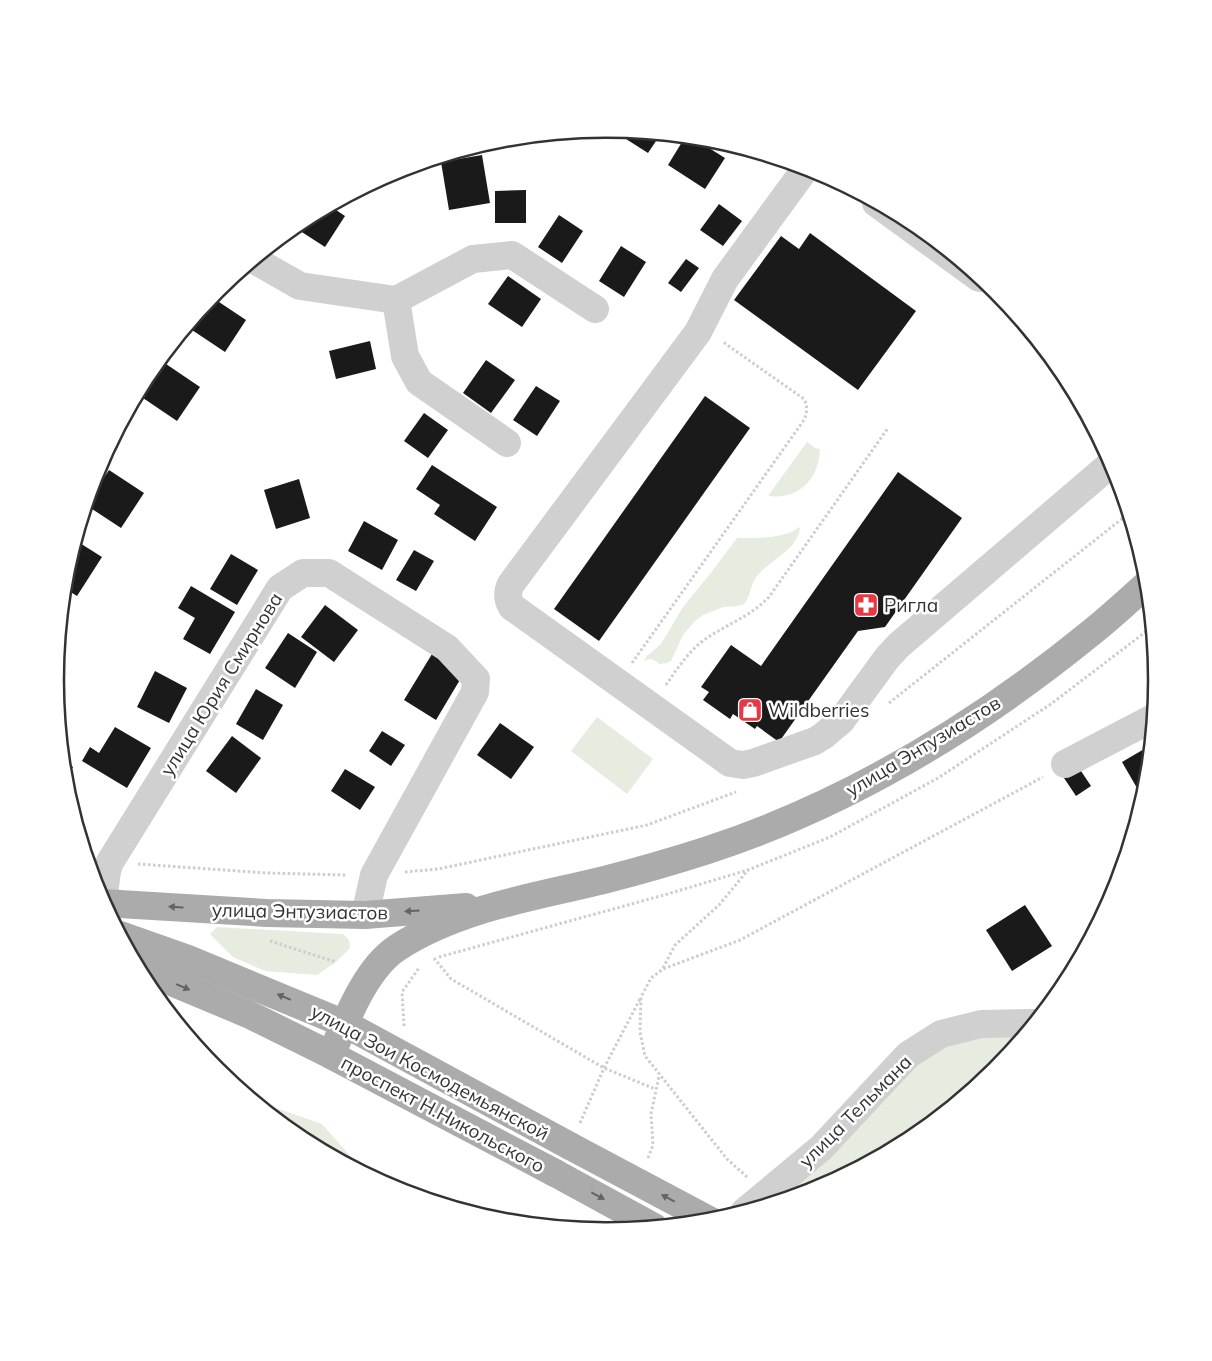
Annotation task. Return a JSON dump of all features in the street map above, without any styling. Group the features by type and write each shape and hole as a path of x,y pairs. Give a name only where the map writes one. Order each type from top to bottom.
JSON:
{"main road":[{"name":"улица Энтузиастов","path":"331,1055 372,971 395,949 437,927 496,905 607,879 708,850 778,824 864,784 930,746 1021,687 1093,632 1141,590"},
{"name":"улица Энтузиастов","path":"112,903 267,913 365,915 496,905"},
{"name":"улица Зои Космодемьянской","path":"129,938 188,958 345,1024 571,1132 700,1214"},
{"name":"улица Зои Космодемьянской","path":"149,973 248,1014 331,1055"},
{"name":"проспект Н.Никольского","path":"331,1055 644,1222"}],"street":[{"path":"801,175 719,289 702,327 508,590 509,602 512,607 730,763 753,763 815,741 823,736 841,721 898,646 1105,470"},
{"path":"260,263 300,286 396,300 472,259 512,255 595,309"},
{"path":"396,300 405,356 419,382 507,443"},
{"name":"улица Юрия Смирнова","path":"105,888 110,862 280,588 303,573 329,573 447,648 476,678 475,692 374,875 365,915"},
{"path":"1066,764 1147,721"},
{"name":"улица Тельмана","path":"759,1200 821,1148 908,1055 941,1034 981,1024 1026,1023"}],"path":[{"path":"618,682 804,420 806,414 804,399 702,327"},
{"path":"651,706 692,650 706,639 750,614 769,597 888,428"},
{"path":"883,707 1123,518"},
{"path":"571,1132 580,1124 604,1068 651,978 663,969 740,940 1066,764"},
{"path":"110,862 267,874 374,875 438,868 647,825 740,790"},
{"path":"663,969 675,945 719,905 748,870"},
{"path":"268,935 269,941 336,962"},
{"path":"428,962 434,958 451,980 604,1068 655,1089 659,1075"},
{"path":"406,1029 403,1024 402,992 416,970 422,966"},
{"path":"396,990 402,992"},
{"path":"641,998 640,1032 645,1056 727,1159 767,1194"}],"shaded area":[{"path":"807,442 820,449 816,470 811,478 798,491 789,495 768,496"},
{"path":"800,527 798,535 789,548 757,576 744,604 723,607 703,615 695,621 683,635 671,661 659,664 648,659 644,661 661,644 683,607 737,538 778,536"},
{"path":"597,717 653,759 627,794 571,751"},
{"path":"217,927 343,934 349,940 350,948 336,962 317,975 265,971 233,957 210,934"},
{"path":"1024,1025 964,1088 907,1131 846,1167 780,1194 772,1196 767,1194 908,1055"},
{"path":"270,1106 322,1124 354,1160 305,1131"}],"building":[{"path":"626,139 641,139 656,141 648,153"},
{"path":"681,144 710,149 725,158 705,189 668,165"},
{"path":"482,155 490,203 449,210 441,164"},
{"path":"526,190 526,223 495,223 495,191"},
{"path":"719,204 742,221 723,246 700,230"},
{"path":"336,210 345,216 325,247 302,232"},
{"path":"559,215 583,231 562,263 538,247"},
{"path":"810,233 916,311 858,390 734,300 781,236 799,249"},
{"path":"621,246 646,262 624,297 599,281"},
{"path":"686,259 699,268 681,292 668,283"},
{"path":"508,276 541,299 522,327 488,304"},
{"path":"219,302 246,320 225,352 192,330"},
{"path":"370,341 376,369 336,379 329,351"},
{"path":"486,360 515,380 491,413 463,393"},
{"path":"166,364 200,387 177,421 143,398"},
{"path":"536,386 560,401 537,436 513,420"},
{"path":"705,396 750,428 599,641 554,609"},
{"path":"424,413 448,430 428,458 404,441"},
{"path":"432,465 497,507 475,541 434,514 440,505 416,489"},
{"path":"109,470 144,493 121,528 92,509 102,480"},
{"path":"898,472 962,518 885,627 858,631 779,742 757,726 755,729 733,714 730,719 703,700 709,692 701,687 731,645 761,666"},
{"path":"299,479 310,518 276,529 264,490"},
{"path":"364,521 398,540 382,570 348,551"},
{"path":"81,544 102,557 77,596 71,592"},
{"path":"414,550 434,561 416,591 396,580"},
{"path":"231,554 258,570 237,605 210,589"},
{"path":"191,586 235,612 210,654 183,639 195,618 178,608"},
{"path":"325,605 358,630 334,662 301,637"},
{"path":"288,633 317,652 295,688 265,668"},
{"path":"432,654 464,673 436,720 404,700"},
{"path":"155,671 187,688 169,723 137,707"},
{"path":"256,689 283,705 263,740 236,724"},
{"path":"500,723 534,747 511,779 477,755"},
{"path":"115,727 151,748 127,788 82,761 90,747 99,753"},
{"path":"382,731 405,745 391,766 369,751"},
{"path":"232,736 261,758 236,793 206,771"},
{"path":"1144,749 1137,789 1122,762"},
{"path":"1077,765 1091,786 1076,796 1062,775"},
{"path":"345,769 375,787 360,810 331,791"},
{"path":"1025,905 1052,946 1012,971 986,930"}],"place":[{"name":"Ригла","path":"866,605"},
{"name":"Wildberries","path":"750,710"}]}
